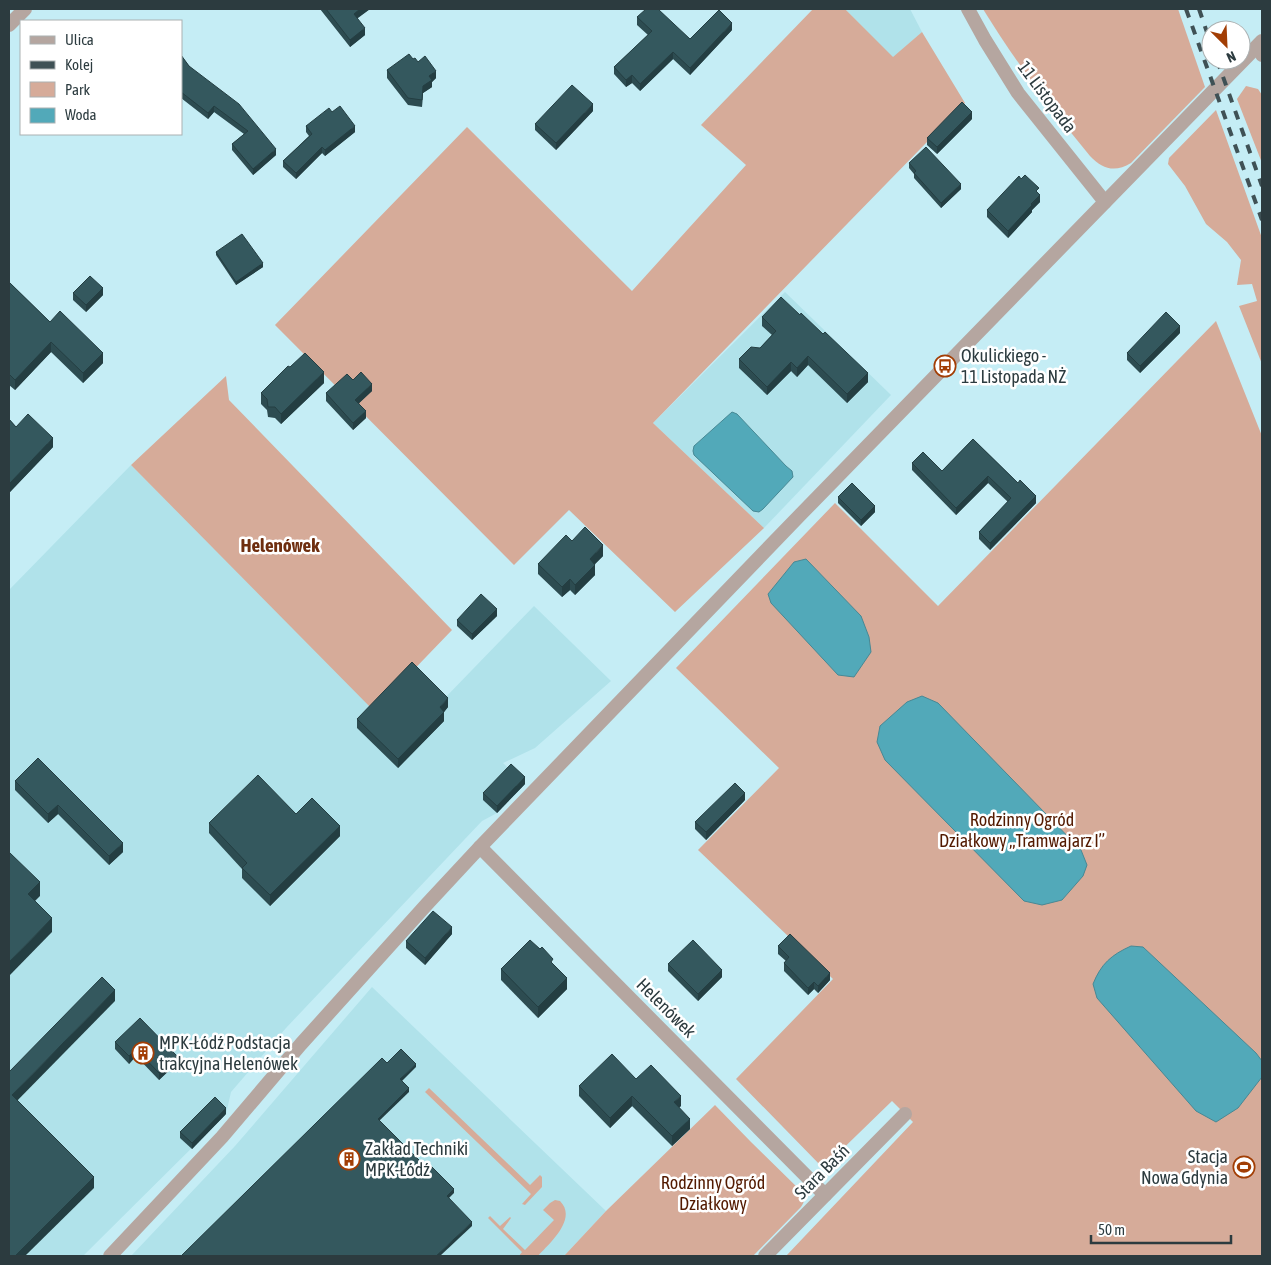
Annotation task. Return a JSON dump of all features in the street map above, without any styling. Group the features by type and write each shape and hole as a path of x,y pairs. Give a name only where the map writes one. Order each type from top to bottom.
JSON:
{"street":[{"path":"9,25 24,9"},
{"name":"11 Listopada","path":"968,9 1018,93 1104,202"},
{"path":"110,1256 222,1138 301,1044 480,847 1104,202 1261,47"},
{"name":"Helenówek","path":"480,847 825,1195"},
{"name":"Stara Baśń","path":"764,1256 905,1114"}],"shaded area":[{"path":"845,9 910,9 922,32 893,58"},
{"path":"785,292 891,395 764,528 653,423"},
{"path":"131,465 374,710 442,701 534,606 611,681 535,748 503,763 525,784 497,813 482,821 286,1028 231,1092 226,1114 83,1256 9,1256 9,590"},
{"path":"372,987 606,1211 564,1256 131,1256 235,1146"}],"green space":[{"path":"813,9 845,9 893,57 922,32 965,103 653,423 764,528 675,612 569,510 514,565 275,325 467,127 632,291 746,165 701,125"},
{"path":"983,9 1178,9 1205,87 1131,163 1114,169 1104,167 1090,156 1047,103"},
{"path":"1246,86 1258,89 1262,95 1262,163 1237,99"},
{"path":"1216,110 1262,238 1262,364 1239,306 1257,301 1252,284 1237,285 1241,260 1227,242 1206,224 1185,186 1168,164 1169,158"},
{"name":"Rodzinny Ogród Działkowy „Tramwajarz I”","path":"1216,321 1262,436 1262,1256 786,1256 913,1122 892,1101 823,1168 736,1079 833,979 698,850 779,768 676,668 835,503 938,606"},
{"path":"226,376 229,400 452,630 374,711 131,465"},
{"path":"429,1088 530,1185 540,1175 542,1177 542,1187 525,1205 522,1204 531,1194 425,1092"},
{"name":"Rodzinny Ogród Działkowy","path":"715,1105 804,1196 801,1207 753,1256 564,1256 606,1211"},
{"path":"555,1200 560,1201 565,1208 566,1216 564,1223 555,1238 538,1256 519,1256 522,1252 488,1218 490,1216 500,1226 510,1217 503,1229 525,1250 554,1220 543,1210"}],"water":[{"path":"732,412 737,414 792,471 793,477 759,512 753,511 694,455 694,446"},
{"path":"806,559 861,616 869,637 871,652 854,677 838,675 771,603 768,594 794,562"},
{"path":"922,696 938,703 1081,850 1087,865 1083,876 1062,900 1042,905 1024,901 885,760 877,742 880,726 907,702"},
{"path":"1131,946 1143,947 1256,1053 1262,1061 1262,1077 1238,1108 1216,1122 1196,1111 1097,998 1093,984 1103,966 1112,957"}],"building":[{"path":"326,9 360,9 354,14 365,28 350,40"},
{"path":"646,9 658,9 690,39 719,10 732,23 690,68 673,52 640,84 632,75 626,80 614,67 652,31 637,17"},
{"path":"409,54 418,62 425,56 436,71 429,76 432,80 423,86 422,100 408,98 387,70"},
{"path":"182,56 189,66 239,104 276,149 253,169 232,144 248,131 214,106 208,113 182,93"},
{"path":"572,85 593,104 556,143 535,124"},
{"path":"962,102 972,112 937,147 927,138"},
{"path":"340,106 355,126 325,150 322,147 296,173 283,161 312,134 306,126 329,108 332,112"},
{"path":"926,147 961,184 941,203 914,173 916,171 909,163"},
{"path":"1025,175 1039,188 1036,191 1040,195 1008,231 987,210 1019,176 1021,179"},
{"path":"242,234 263,263 236,282 216,252"},
{"path":"90,276 103,288 86,305 73,293"},
{"path":"9,282 50,322 60,311 103,353 83,373 51,342 15,380 9,374"},
{"path":"781,297 823,334 825,332 868,373 847,394 808,356 797,368 791,362 767,387 739,359 751,347 760,348 776,331 762,317"},
{"path":"1166,312 1180,326 1140,366 1127,353"},
{"path":"305,353 324,372 281,414 275,407 268,407 267,399 261,393 288,366 290,367"},
{"path":"361,372 372,384 355,400 366,411 353,423 326,393 347,374 353,380"},
{"path":"28,414 53,438 10,483 9,419 16,427"},
{"path":"973,439 1018,483 1020,480 1036,496 990,543 979,532 1011,498 988,476 956,508 912,463 923,452 942,471"},
{"path":"852,483 875,506 861,520 838,497"},
{"path":"585,527 603,545 590,559 595,565 575,585 570,579 562,587 538,564 566,535 572,541"},
{"path":"481,594 497,609 472,634 457,620"},
{"path":"412,662 448,698 440,707 444,712 398,759 357,719"},
{"path":"38,758 123,843 109,856 58,805 48,814 15,781"},
{"path":"511,764 525,777 497,806 483,793"},
{"path":"258,775 296,814 312,798 340,826 270,895 242,868 247,863 209,823"},
{"path":"735,783 745,793 706,832 695,822"},
{"path":"9,852 40,882 28,894 52,918 9,962"},
{"path":"433,911 452,927 425,958 406,941"},
{"path":"790,934 830,973 818,986 814,982 808,988 784,963 789,957 778,946"},
{"path":"530,940 540,949 542,947 553,959 551,962 567,978 538,1007 501,969"},
{"path":"693,940 722,970 698,994 668,964"},
{"path":"102,977 115,990 12,1095 94,1177 15,1256 9,1256 9,1072"},
{"name":"MPK-Łódź Podstacja trakcyjna Helenówek","path":"140,1018 177,1056 159,1073 136,1049 129,1056 115,1042"},
{"name":"Zakład Techniki MPK-Łódź","path":"401,1049 416,1064 400,1079 409,1088 378,1119 425,1166 428,1163 454,1189 447,1196 472,1222 436,1256 181,1256 382,1058 387,1063"},
{"path":"612,1054 636,1079 651,1065 681,1096 674,1102 690,1119 672,1136 632,1096 610,1118 579,1086"},
{"path":"215,1097 226,1108 192,1143 180,1132"}],"railway":[{"path":"1186,9 1262,220"},
{"path":"1199,9 1203,20"},
{"path":"1221,70 1262,186"}],"place":[{"name":"Okulickiego - 11 Listopada NŻ","path":"945,366"},
{"name":"MPK-Łódź Podstacja trakcyjna Helenówek","path":"143,1053"},
{"name":"Zakład Techniki MPK-Łódź","path":"349,1159"},
{"name":"Stacja Nowa Gdynia","path":"1244,1167"}],"district":[{"name":"Helenówek","path":"280,545"}]}
